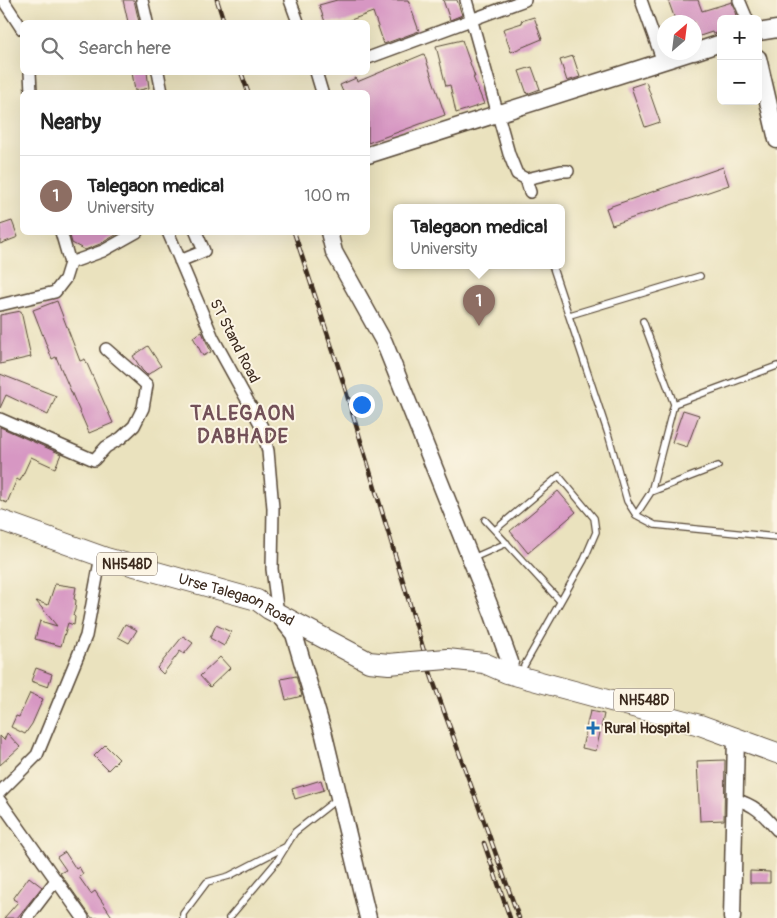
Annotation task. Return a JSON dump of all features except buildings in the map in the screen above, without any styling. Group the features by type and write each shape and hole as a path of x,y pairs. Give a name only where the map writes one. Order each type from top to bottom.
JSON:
{"highway":[{"name":"Urse Talegaon Road","path":"0,520 100,563 257,600 268,612 369,662 389,664 447,659 484,663"},
{"name":"NH548D","path":"0,535 100,563"},
{"name":"NH548D","path":"484,663 517,664 725,722 777,742"},
{"name":"NH548D","path":"484,663 507,673 655,712 736,737 777,753"}],"street":[{"path":"3,0 20,26"},
{"path":"142,0 147,20"},
{"path":"290,0 297,20"},
{"path":"466,0 513,167 517,174 526,179 568,171"},
{"path":"370,57 525,0"},
{"path":"642,0 663,62"},
{"path":"740,0 746,15"},
{"path":"762,31 777,29"},
{"path":"702,49 717,44"},
{"path":"370,154 669,60"},
{"path":"758,60 776,133"},
{"path":"30,75 31,90"},
{"path":"159,75 162,90"},
{"path":"316,75 321,90"},
{"path":"526,179 530,192"},
{"path":"0,305 55,292 65,279 70,262 62,235"},
{"path":"70,262 103,252 132,235"},
{"name":"ST Stand Road","path":"169,235 213,338 262,427 268,451 273,508 272,569 268,612"},
{"path":"180,261 204,251 197,235"},
{"path":"330,235 334,252 384,342 470,559 517,664"},
{"path":"0,419 94,460 106,447 121,438 134,426 143,408 147,385 106,349"},
{"path":"0,792 37,755 86,636 100,563"},
{"path":"268,612 294,634 324,735 368,918"},
{"path":"732,918 736,737"},
{"path":"734,799 746,802 760,810 777,830"},
{"path":"0,801 83,918"},
{"path":"27,918 56,880"}],"lane":[{"path":"553,269 609,437 627,501 636,515 656,525 777,537"},
{"path":"570,315 700,276"},
{"path":"636,515 651,492 674,404 643,321"},
{"path":"674,404 777,366"},
{"path":"651,492 718,466"},
{"path":"495,530 559,476 594,518 596,532 584,560 517,664"},
{"path":"485,520 560,600"},
{"path":"470,559 507,543"},
{"path":"228,918 277,861 295,832 339,798"},
{"path":"183,918 183,914 207,882 229,876 286,846"}],"railway":[{"path":"217,0 223,20"},
{"path":"242,75 247,90"},
{"path":"295,235 341,375 432,678 519,918"},
{"path":"484,843 510,918"}],"place":[{"name":"Talegaon medical","path":"479,326"},
{"name":"Rural Hospital","path":"593,728"}],"district":[{"name":"TALEGAON DABHADE","path":"243,424"}]}
